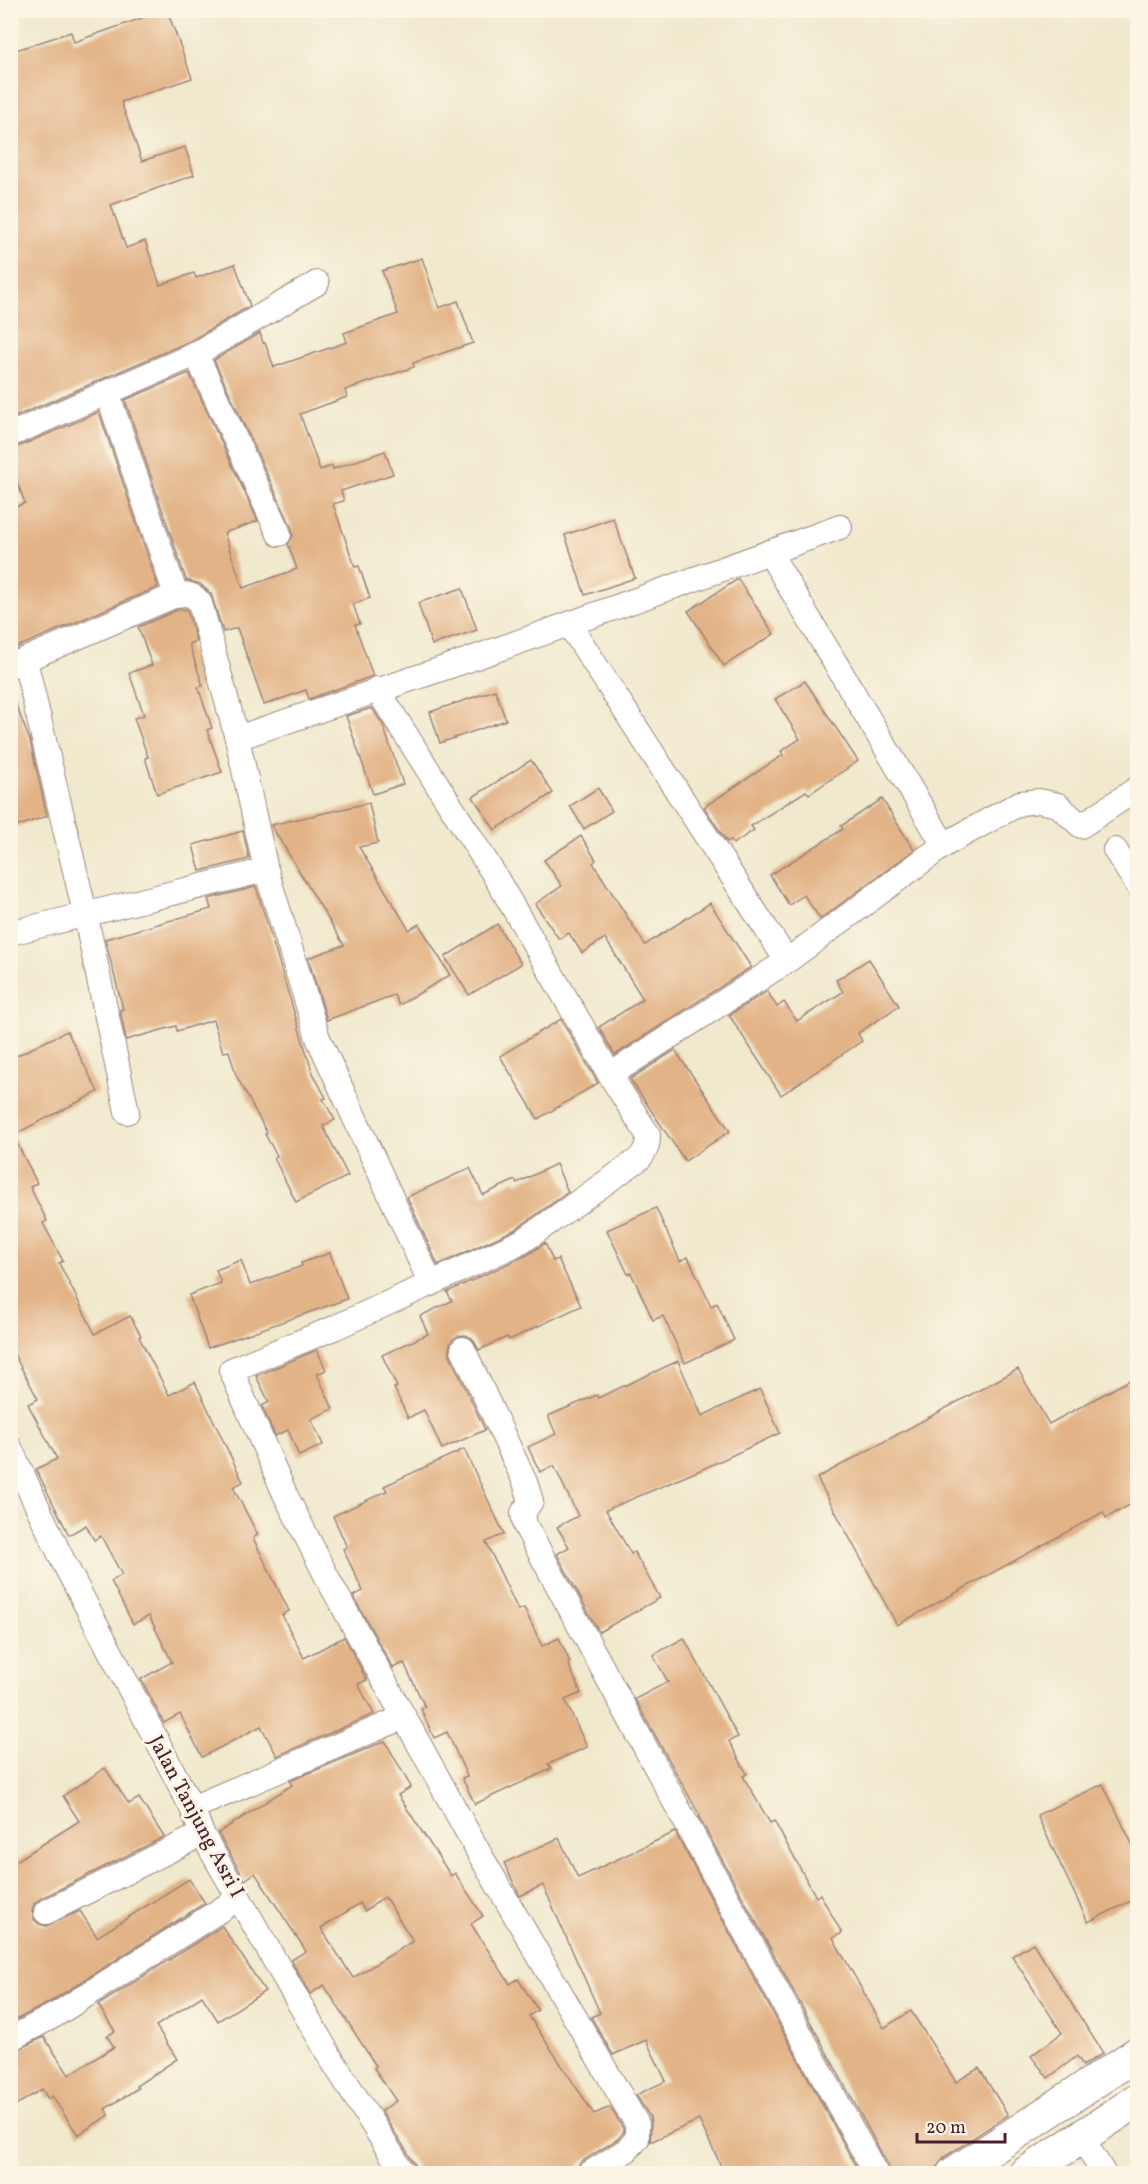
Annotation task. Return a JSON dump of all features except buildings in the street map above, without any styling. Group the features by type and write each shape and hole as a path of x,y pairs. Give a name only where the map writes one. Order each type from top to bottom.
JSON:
{"highway":[{"path":"953,2174 1137,2052"},
{"path":"1025,2174 1137,2100"}],"street":[{"path":"14,434 196,354 317,283"},
{"path":"196,354 279,534"},
{"path":"107,392 176,595"},
{"path":"237,738 468,660 840,527"},
{"path":"769,552 944,845"},
{"path":"127,1112 85,913 18,663 176,595 187,594 195,597 200,603 237,738 266,870 318,1038 431,1284"},
{"path":"569,624 787,961"},
{"path":"377,689 495,876 610,1075 648,1135 645,1151 639,1159 523,1241 334,1328 231,1370 285,1494 329,1581 479,1853 637,2124 637,2139 627,2150 589,2174"},
{"path":"610,1075 787,961 944,845 1020,803 1039,801 1058,805 1081,826 1137,788"},
{"path":"1115,850 1137,886"},
{"path":"10,933 266,870"},
{"path":"463,1349 525,1482 531,1501 523,1513 525,1525 876,2174"},
{"name":"Jalan Tanjung Asri I","path":"10,1448 62,1559 192,1808 202,1834 328,2055 404,2174"},
{"path":"192,1808 404,1717"},
{"path":"46,1912 202,1834"},
{"path":"10,2039 57,2014 239,1898"},
{"path":"1081,2136 1104,2174"}]}
